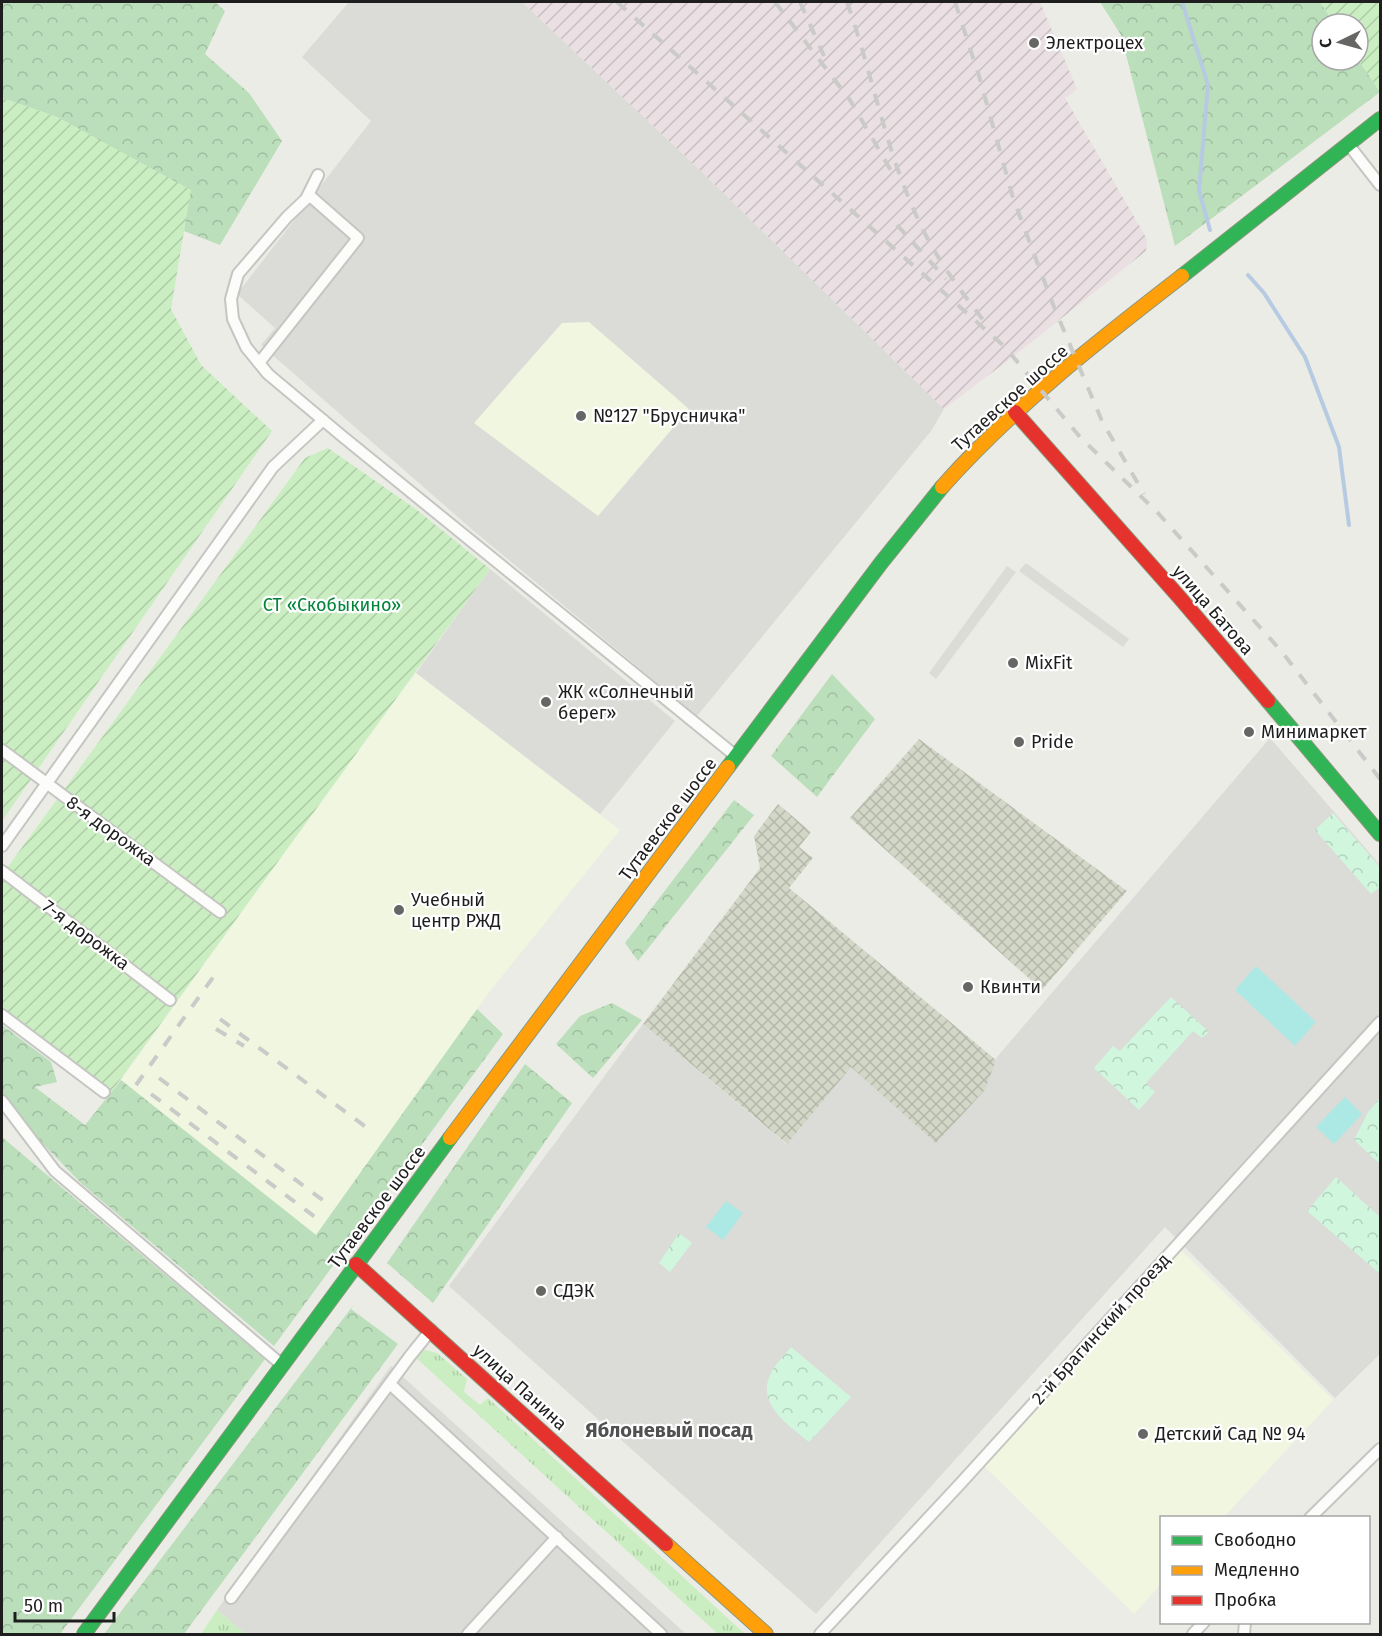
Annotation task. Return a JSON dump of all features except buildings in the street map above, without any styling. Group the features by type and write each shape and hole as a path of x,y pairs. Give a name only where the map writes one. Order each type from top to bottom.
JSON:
{"main road":[{"name":"Тутаевское шоссе","path":"84,1635 356,1264 920,513 970,455 1016,412 1125,321 1380,119"},
{"name":"улица Батова","path":"1016,412 1180,598 1380,834"},
{"name":"улица Панина","path":"356,1264 766,1635"}],"street":[{"path":"1348,144 1380,185"},
{"path":"318,175 309,195 238,274 231,299 232,319 246,347 268,374 323,420 737,757"},
{"path":"259,363 358,238 309,195"},
{"path":"2,846 273,467 323,420"},
{"name":"8-я дорожка","path":"2,750 220,912"},
{"name":"7-я дорожка","path":"2,871 170,1000"},
{"path":"2,1015 104,1092"},
{"name":"2-й Брагинский проезд","path":"820,1635 1380,1022"},
{"path":"2,1101 56,1171 282,1365"},
{"path":"231,1598 431,1330"},
{"path":"390,1384 661,1635"},
{"path":"1312,1516 1380,1449"},
{"path":"468,1635 557,1537"},
{"path":"1192,1635 1203,1624"}],"shaded area":[{"path":"349,2 522,2 704,174 944,409 931,431 697,716 475,532 261,345 275,328 237,294 371,121 302,57"},
{"path":"522,2 1040,2 1077,89 1065,98 1147,239 1146,251 944,409 704,174"},
{"name":"№127 \"Брусничка\"","path":"589,322 689,409 598,516 474,423 562,323"},
{"path":"1026,563 1129,639 1123,647 1019,571"},
{"path":"1007,566 1016,572 936,679 929,673"},
{"path":"490,569 675,721 600,814 416,673"},
{"name":"Учебный центр РЖД","path":"416,673 620,830 490,991 316,1235 121,1080 366,738"},
{"path":"1270,738 1380,865 1380,1354 1335,1398 1165,1227 816,1614 449,1286 643,1024 786,1144 851,1066 936,1142 985,1090 997,1057"},
{"path":"919,739 1127,891 1042,990 850,818"},
{"path":"778,804 811,832 799,847 813,858 789,888 996,1060 985,1090 936,1143 851,1067 787,1144 643,1024 760,868 754,836"},
{"path":"1256,966 1316,1022 1295,1046 1235,990"},
{"path":"612,1074 633,1090 483,1290 462,1274"},
{"path":"1345,1097 1362,1114 1334,1144 1316,1127"},
{"path":"632,1098 640,1104 503,1286 495,1280"},
{"path":"726,1201 743,1213 723,1240 706,1227"},
{"path":"1181,1250 1333,1400 1225,1516 1160,1516 1160,1585 1134,1614 984,1466"},
{"path":"805,1256 812,1262 663,1435 656,1428"},
{"path":"508,1315 542,1344 535,1352 501,1322"},
{"path":"552,1353 617,1409 610,1417 546,1361"},
{"path":"391,1366 686,1634 245,1634 217,1610"},
{"path":"692,1484 799,1582 793,1589 686,1490"}],"green space":[{"path":"2,2 215,2 225,11 205,54 249,93 282,141 220,245 184,231 190,190 57,117 2,98"},
{"path":"1100,2 1320,2 1327,12 1310,12 1310,72 1367,72 1380,92 1175,246 1121,35"},
{"path":"1320,2 1380,2 1380,92 1367,72 1370,72 1370,12 1327,12"},
{"path":"2,98 57,117 191,190 171,309 201,365 272,431 2,821"},
{"name":"СТ «Скобыкино»","path":"328,448 417,510 490,569 109,1095 2,1016 2,875 305,458"},
{"path":"832,674 875,719 817,797 771,756"},
{"path":"734,800 754,815 638,961 625,943"},
{"path":"1333,813 1380,867 1380,887 1371,894 1315,830"},
{"path":"1171,997 1209,1032 1202,1038 1193,1031 1146,1083 1155,1092 1139,1110 1094,1068 1113,1046 1120,1051"},
{"path":"612,1003 642,1020 593,1078 556,1044 580,1016"},
{"path":"477,1009 503,1034 274,1346 82,1184 2,1102 2,1025 51,1062 57,1082 35,1087 85,1125 121,1080 316,1235"},
{"path":"525,1064 572,1103 433,1303 387,1263"},
{"path":"1380,1098 1380,1164 1354,1140 1368,1112"},
{"path":"2,1137 265,1359 60,1634 2,1634"},
{"path":"1336,1177 1380,1217 1379,1273 1307,1211"},
{"path":"679,1233 692,1243 670,1272 659,1263"},
{"path":"355,1303 351,1309 398,1344 184,1634 104,1634"},
{"path":"791,1347 851,1397 809,1442 777,1413 767,1394 767,1384 771,1373"},
{"path":"419,1351 437,1353 467,1379 464,1392 480,1405 488,1398 745,1634 718,1634 415,1357"},
{"path":"217,1610 245,1634 201,1634"}],"waterway":[{"path":"1182,2 1208,85 1199,191 1210,230"},
{"path":"1248,275 1264,293 1305,357 1339,447 1349,525"}],"railway":[{"path":"617,2 1005,347 1080,437 1158,513 1282,652 1380,779"},
{"path":"775,2 850,100 893,174"},
{"path":"800,2 824,56"},
{"path":"847,2 887,137 923,231 956,284 984,321"},
{"path":"955,2 979,76 1013,198 1054,307 1102,421 1144,494"},
{"path":"897,225 946,279"},
{"path":"136,1085 219,969"},
{"path":"220,1019 374,1133"},
{"path":"216,1029 244,1046"},
{"path":"159,1078 332,1207"},
{"path":"151,1094 319,1220"}],"traffic: fast":[{"path":"1182,276 1380,119"},
{"path":"728,767 881,563 942,487"},
{"path":"1268,701 1380,834"},
{"path":"84,1634 450,1138"}],"traffic: slow":[{"path":"942,487 1027,402 1088,350 1182,276"},
{"path":"450,1138 728,767"},
{"path":"666,1544 766,1634"}],"traffic: jam":[{"path":"1015,412 1268,701"},
{"path":"356,1264 666,1544"}],"place":[{"name":"Электроцех","path":"1034,43"},
{"name":"№127 \"Брусничка\"","path":"581,416"},
{"name":"MixFit","path":"1013,663"},
{"name":"ЖК «Солнечный берег»","path":"546,702"},
{"name":"Минимаркет","path":"1249,732"},
{"name":"Pride","path":"1019,742"},
{"name":"Учебный центр РЖД","path":"399,910"},
{"name":"Квинти","path":"968,987"},
{"name":"СДЭК","path":"541,1291"},
{"name":"Детский Сад № 94","path":"1143,1434"}],"district":[{"name":"Яблоневый посад","path":"669,1430"}]}
